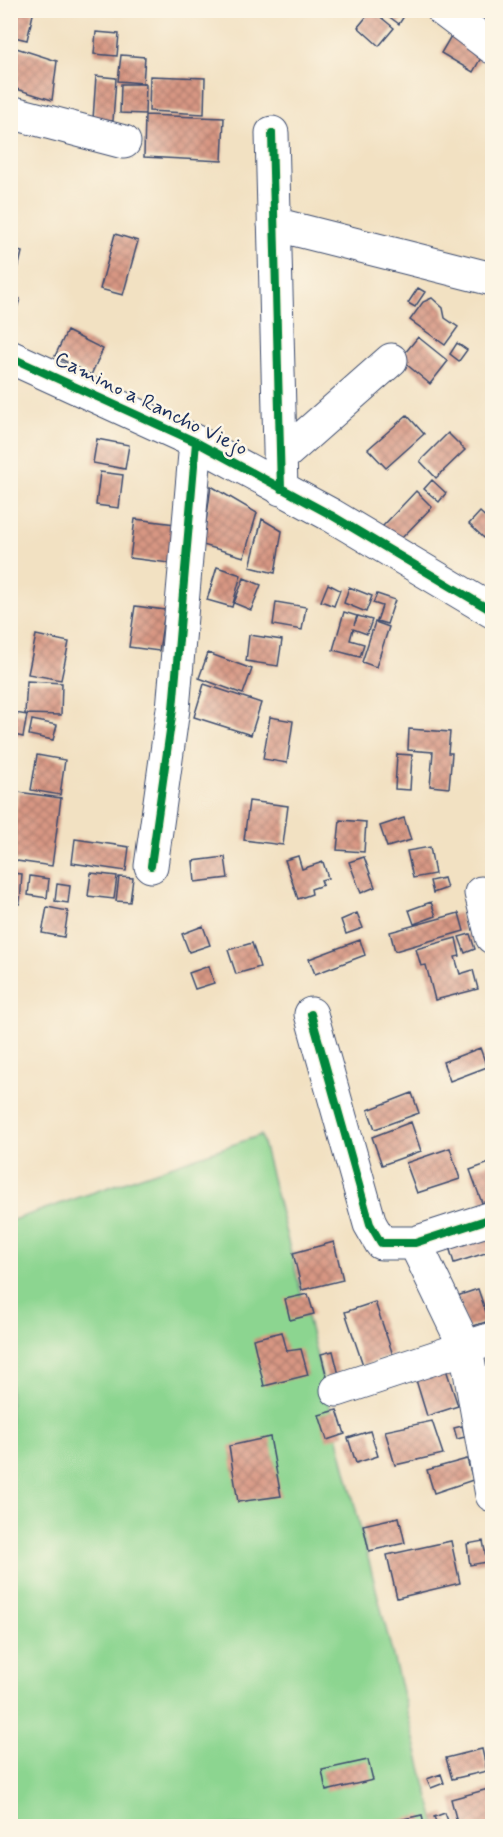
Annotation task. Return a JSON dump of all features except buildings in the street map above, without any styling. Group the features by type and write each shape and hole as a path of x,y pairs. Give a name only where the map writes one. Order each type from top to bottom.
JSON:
{"street":[{"path":"443,10 492,47"},
{"path":"10,112 124,142"},
{"path":"272,133 280,473"},
{"path":"274,224 492,279"},
{"path":"280,473 391,360"},
{"name":"Camino a Rancho Viejo","path":"11,363 196,442 280,473 492,611"},
{"path":"152,866 173,709 196,442"},
{"path":"481,892 492,937"},
{"path":"311,1014 370,1224 381,1243 415,1243 492,1218"},
{"path":"415,1243 479,1344 492,1495"},
{"path":"338,1390 479,1344"}],"green space":[{"path":"261,1135 436,1826 11,1826 10,1221"}],"cycle path":[{"path":"272,133 281,489"},
{"path":"10,357 196,442 331,515 492,611"},
{"path":"151,866 173,709 196,442"},
{"path":"311,1014 370,1224 381,1243 415,1243 492,1218"}]}
